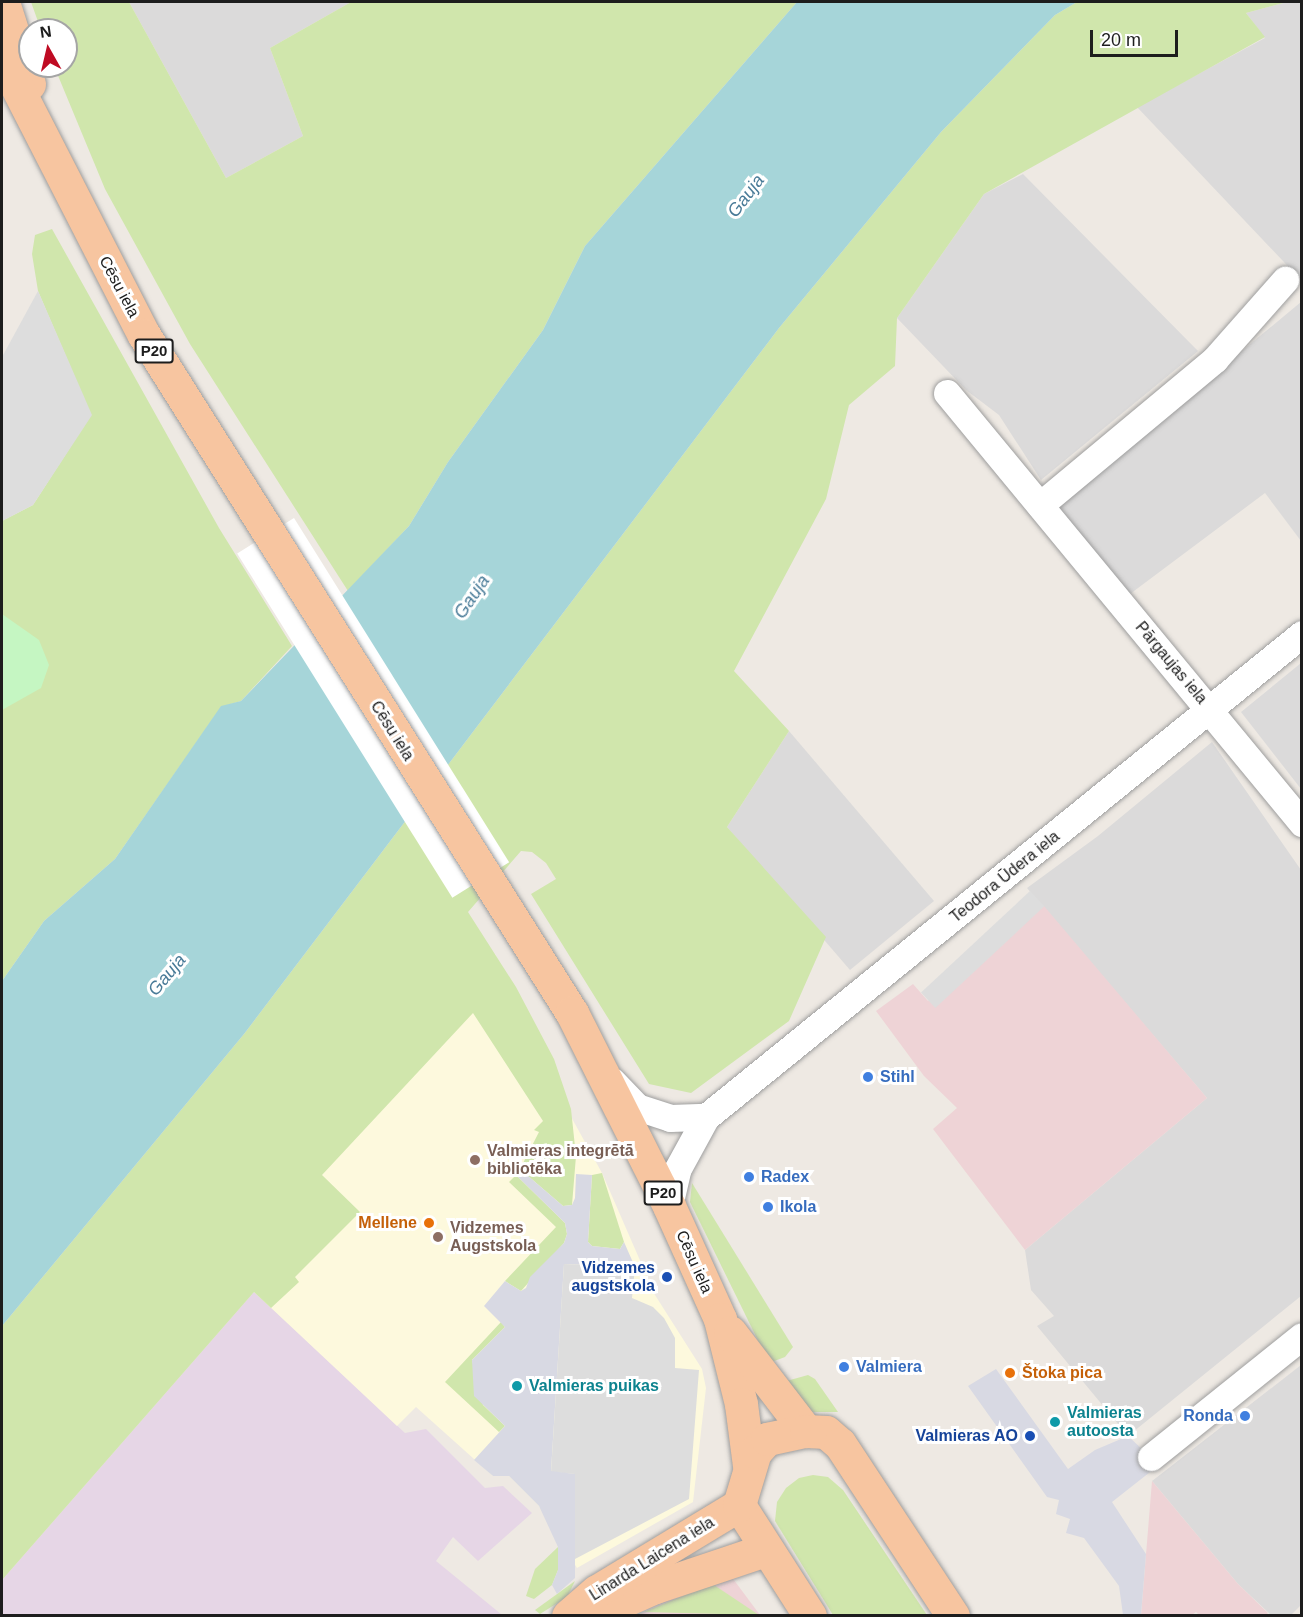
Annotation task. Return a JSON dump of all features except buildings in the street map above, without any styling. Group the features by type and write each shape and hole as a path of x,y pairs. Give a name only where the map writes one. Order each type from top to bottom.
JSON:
{"main road":[{"name":"Cēsu iela","path":"3,2 50,151"},
{"name":"Cēsu iela","path":"2,58 144,336 272,543 572,1013 669,1206 720,1319 741,1404 749,1466"},
{"name":"Cēsu iela","path":"720,1319 806,1431"},
{"name":"Cēsu iela","path":"739,1505 749,1466 767,1439 806,1431 826,1432 840,1444 953,1616"},
{"path":"739,1505 765,1550 810,1616"},
{"name":"Linarda Laicena iela","path":"568,1616 597,1591 739,1505"},
{"name":"Linarda Laicena iela","path":"591,1616 655,1587 765,1550"}],"street":[{"path":"1040,505 1215,359 1285,280"},
{"name":"Pārgaujas iela","path":"946,393 1302,823"},
{"name":"Teodora Ūdera iela","path":"669,1206 677,1170 706,1117 1302,634"},
{"path":"602,1070 637,1107 670,1118 706,1117"},
{"path":"1151,1456 1302,1336"}],"shaded area":[{"path":"129,2 351,2 270,48 303,136 226,178"},
{"path":"1287,2 1301,2 1301,280 1137,107 1265,38 1246,13"},
{"path":"1023,174 1198,351 1041,480 999,415 966,390 897,318 984,194"},
{"path":"38,291 92,415 33,505 2,521 2,357"},
{"path":"1301,302 1301,541 1265,493 1130,594 1056,505"},
{"path":"1301,663 1301,789 1241,712"},
{"path":"789,731 934,901 850,970 727,827"},
{"path":"1212,742 1301,870 1301,1296 1128,1436 1037,1326 1054,1316 1031,1290 1025,1250 1207,1098 1027,888 1098,836"},
{"path":"1030,891 1044,906 935,1008 921,993"},
{"path":"1044,906 1207,1098 1025,1250 933,1129 957,1108 924,1076 876,1011 913,984 928,1001"},
{"name":"Vidzemes Augstskola","path":"495,954 569,1113 602,1173 655,1295 702,1369 706,1388 693,1502 577,1568 539,1506 509,1476 493,1476 416,1407 397,1426 234,1273"},
{"path":"520,1169 563,1206 572,1205 575,1198 576,1174 592,1175 588,1242 592,1246 620,1249 624,1242 635,1267 564,1264 551,1471 575,1474 575,1578 557,1594 552,1585 558,1570 558,1547 539,1506 509,1476 493,1476 474,1460 505,1426 474,1396 472,1360 505,1327 484,1306 505,1281 521,1291 526,1288 530,1277 564,1243 567,1234 565,1223 516,1175"},
{"name":"Vidzemes Augstskola","path":"564,1264 635,1267 632,1298 653,1307 664,1318 675,1338 675,1368 699,1370 689,1499 575,1559 575,1474 551,1472"},
{"path":"254,1292 405,1433 426,1429 485,1488 503,1486 532,1513 478,1561 453,1537 436,1561 501,1614 2,1616 2,1580"},
{"path":"1301,1365 1301,1605 1291,1615 1271,1615 1238,1584 1152,1481"},
{"path":"996,1369 1068,1469 1095,1450 1128,1436 1159,1465 1112,1502 1146,1554 1141,1615 1123,1615 1119,1586 1084,1538 1066,1533 1070,1519 1056,1514 1059,1500 1047,1497 968,1386"},
{"path":"1152,1481 1238,1584 1268,1613 1265,1616 1200,1616 1196,1612 1192,1615 1141,1616"},
{"path":"728,1572 760,1615 636,1616"}],"green space":[{"path":"31,2 129,2 226,178 303,136 270,48 351,2 797,2 585,246 543,330 448,462 409,526 348,591 190,344 105,189 59,78 78,78 78,18 37,18"},
{"path":"1077,2 1287,2 1246,13 1265,37 984,194 897,318 895,366 849,405 826,499 734,671 789,731 727,827 826,937 789,1021 691,1093 649,1084 531,894 556,879 546,863 532,852 521,851 468,912 516,987 554,1059 571,1109 576,1156 572,1205 563,1206 520,1169 539,1132 534,1130 543,1121 473,1013 322,1175 360,1212 295,1277 299,1282 271,1308 254,1292 2,1580 2,1326 244,1034 779,328 941,132 1055,15"},
{"path":"52,229 219,528 292,646 241,701 221,707 115,859 44,921 2,981 2,521 33,505 91,415 38,291 32,254 35,235"},
{"path":"2,614 39,640 49,665 41,688 2,710"},
{"path":"602,1173 624,1242 620,1249 592,1246 588,1242 592,1175"},
{"path":"516,1175 565,1223 567,1234 564,1243 521,1291 505,1281 556,1227 509,1182"},
{"path":"692,1183 793,1347 785,1357 769,1363 690,1202"},
{"path":"501,1322 505,1327 472,1360 483,1405 505,1426 499,1432 445,1382"},
{"path":"808,1375 815,1379 838,1412 812,1412 783,1382"},
{"path":"813,1475 828,1477 843,1490 927,1615 833,1615 775,1521 777,1502 786,1488 799,1478"},
{"path":"558,1547 558,1570 552,1585 534,1599 526,1596 535,1569"},
{"path":"575,1581 567,1597 540,1614 535,1610"},
{"path":"714,1585 759,1615 644,1612 697,1590"}],"water":[{"name":"Gauja","path":"797,2 1077,2 1055,15 941,132 779,328 244,1034 2,1326 2,981 44,921 115,859 221,706 241,701 409,526 448,462 543,330 585,246"}],"pier":[{"path":"294,518 509,862 452,898 237,554"}],"place":[{"name":"Stihl","path":"868,1077"},
{"name":"Valmieras integrētā bibliotēka","path":"475,1160"},
{"name":"Radex","path":"749,1177"},
{"name":"Ikola","path":"768,1207"},
{"name":"Mellene","path":"429,1223"},
{"name":"Vidzemes Augstskola","path":"438,1237"},
{"name":"Vidzemes augstskola","path":"667,1277"},
{"name":"Valmiera","path":"844,1367"},
{"name":"Štoka pica","path":"1010,1373"},
{"name":"Valmieras puikas","path":"517,1386"},
{"name":"Ronda","path":"1245,1416"},
{"name":"Valmieras autoosta","path":"1055,1422"},
{"name":"Valmieras AO","path":"1030,1436"}]}
